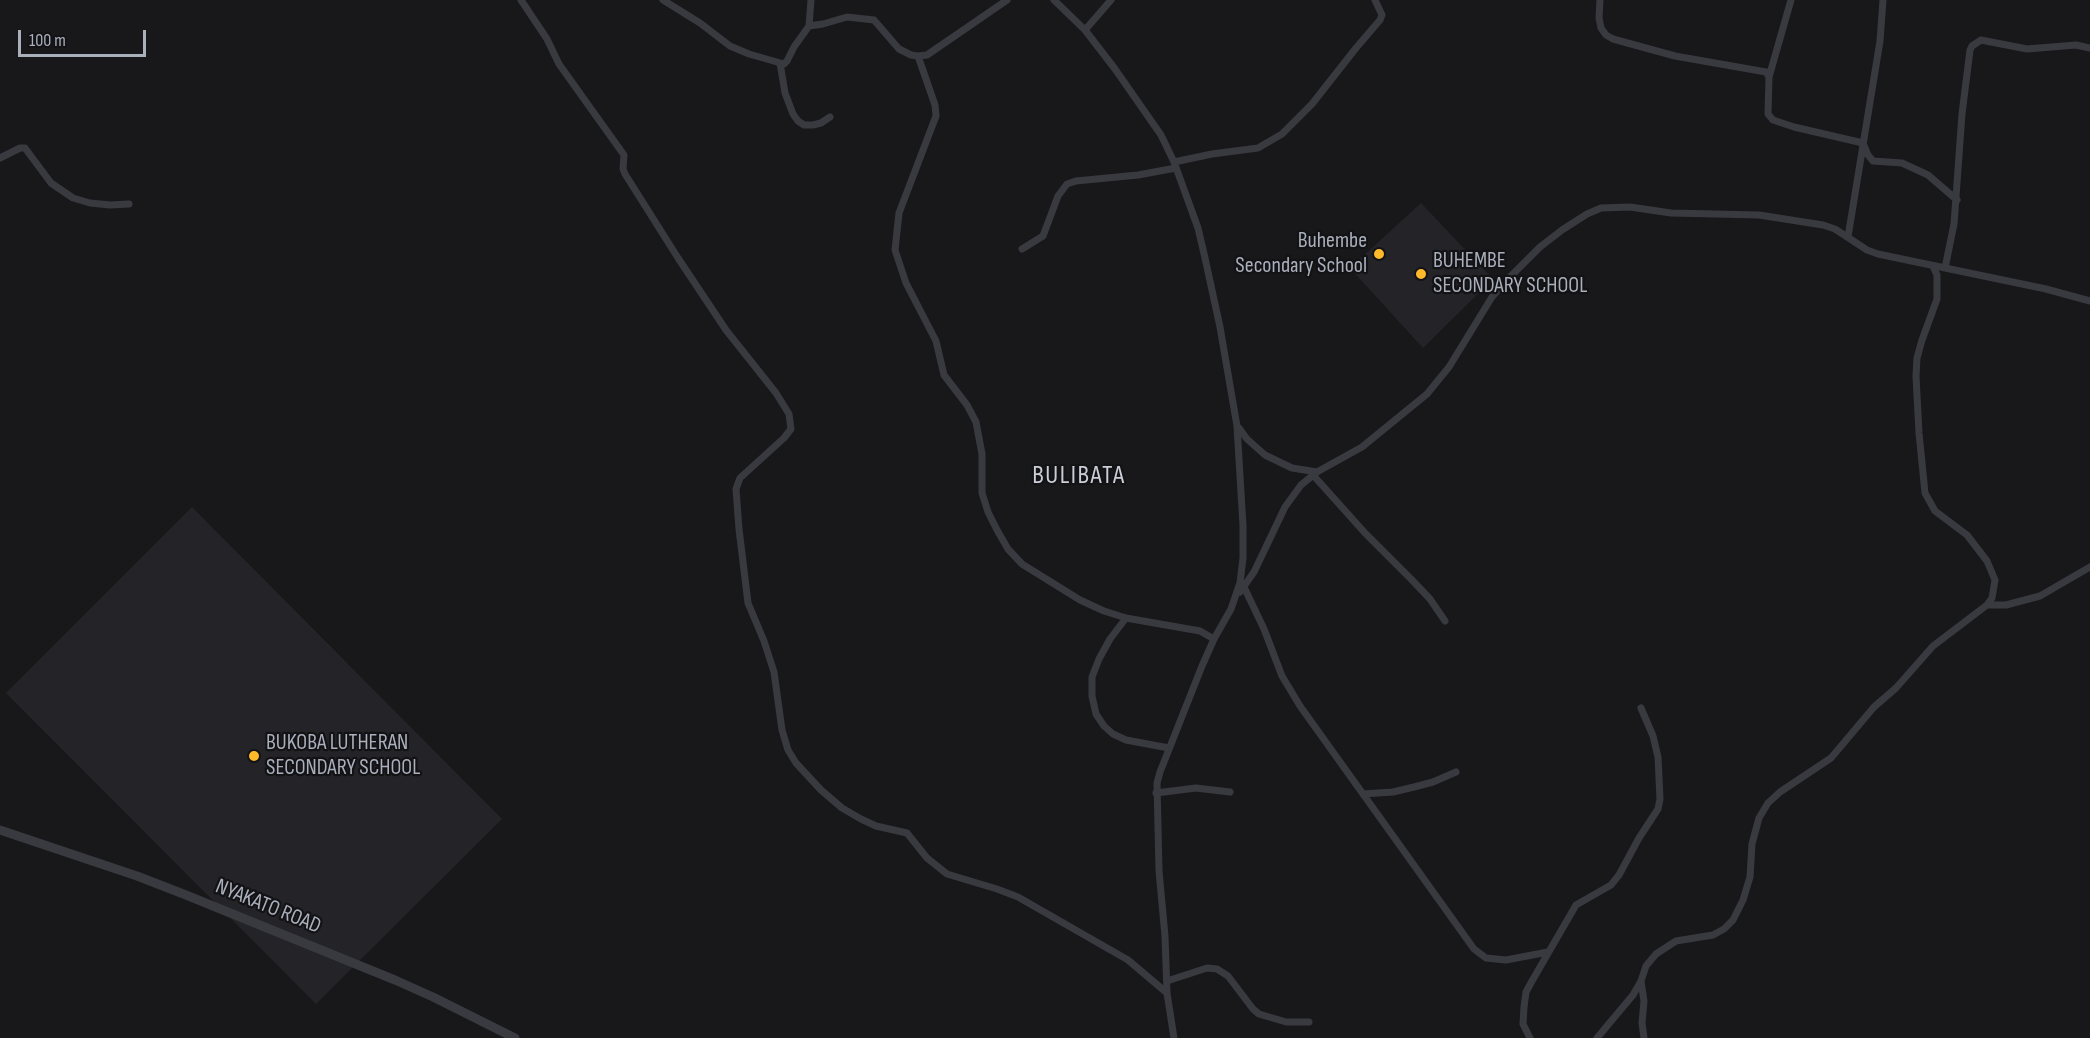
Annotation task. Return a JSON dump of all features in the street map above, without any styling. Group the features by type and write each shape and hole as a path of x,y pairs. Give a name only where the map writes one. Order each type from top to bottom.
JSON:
{"street":[{"path":"521,0 547,39 559,64 624,155 625,174 678,258 726,330 776,393 789,414 791,429 740,477 736,489 748,603 774,672 782,730 788,750 796,763 821,790 842,808 876,826 907,833 927,858 947,874 1018,897 1128,960 1167,993"},
{"path":"663,0 700,23 730,46 780,63 787,62 794,47 809,26 811,0"},
{"path":"809,26 847,17 874,20 899,49 911,55 927,55 1007,0"},
{"path":"1054,0 1084,30 1161,135 1175,165 1197,228 1220,327 1237,426 1243,558 1236,597"},
{"path":"1084,30 1111,0"},
{"path":"1022,249 1043,236 1058,196 1067,184 1076,181 1138,175 1212,154 1258,148 1282,135 1312,104 1380,20 1382,15 1375,0"},
{"path":"1600,0 1601,28 1613,39 1676,56 1762,71 1769,77"},
{"path":"1791,0 1769,77 1768,114 1773,120 1794,127 1863,143"},
{"path":"1848,237 1880,41 1883,0"},
{"path":"1945,268 1957,200 1962,114 1972,46 1981,40 2027,49 2076,45 2090,48"},
{"path":"918,56 935,105 936,116 899,213 895,250 906,283 936,341 944,375 967,405 976,422 982,454 982,493 988,512 1008,549 1022,564 1053,585 1104,611 1126,618 1191,628 1214,639"},
{"path":"780,63 785,93 798,121 804,125 813,125 830,117"},
{"path":"1863,143 1873,160 1902,163 1929,175 1957,200"},
{"path":"0,158 20,148 25,148 51,183 73,198 90,203 129,204"},
{"path":"1174,1038 1167,993 1156,793 1160,772 1169,748 1214,639 1236,597 1254,572 1285,507 1301,485 1315,474 1362,447 1427,394 1449,367 1492,297 1540,247 1594,210 1613,206 1671,213 1759,215 1835,229 1878,255 2046,289 2090,301"},
{"path":"1597,1038 1634,995 1646,966 1656,954 1676,941 1713,935 1733,920 1743,900 1750,877 1752,844 1759,818 1768,804 1780,792 1831,758 1874,707 1896,688 1933,646 1987,605 1992,598 1995,590 1992,572 1967,535 1935,511 1925,493 1916,376 1917,358 1937,299 1937,275 1933,266"},
{"path":"1237,426 1247,439 1265,455 1292,468 1315,474 1365,533 1430,599 1445,621"},
{"path":"1987,605 2006,605 2040,596 2090,567"},
{"path":"1244,587 1264,629 1282,676 1327,744 1474,949 1486,958 1506,960 1548,952"},
{"path":"1126,618 1110,639 1092,677 1092,696 1096,714 1113,734 1126,740 1169,748"},
{"path":"1530,1038 1523,1024 1526,992 1548,952 1576,905 1587,897 1603,891 1619,875 1658,809 1660,800 1658,757 1653,736 1641,708"},
{"path":"1363,794 1414,788 1456,771"},
{"path":"1156,793 1196,788 1230,792"},
{"name":"NYAKATO ROAD","path":"0,830 137,876 216,907 424,992 515,1038"},
{"path":"1167,981 1207,968 1217,969 1228,976 1252,1009 1259,1014 1286,1022 1309,1022"},
{"path":"1641,981 1644,1001 1642,1023 1644,1038"}],"shaded area":[{"name":"BUHEMBE SECONDARY SCHOOL","path":"1421,203 1493,279 1423,348 1350,268"},
{"name":"BUKOBA LUTHERAN SECONDARY SCHOOL","path":"192,507 502,819 316,1004 6,693"}],"place":[{"name":"Buhembe Secondary School","path":"1379,254"},
{"name":"BUHEMBE SECONDARY SCHOOL","path":"1421,274"},
{"name":"BUKOBA LUTHERAN SECONDARY SCHOOL","path":"254,756"}],"district":[{"name":"BULIBATA","path":"1079,476"}]}
